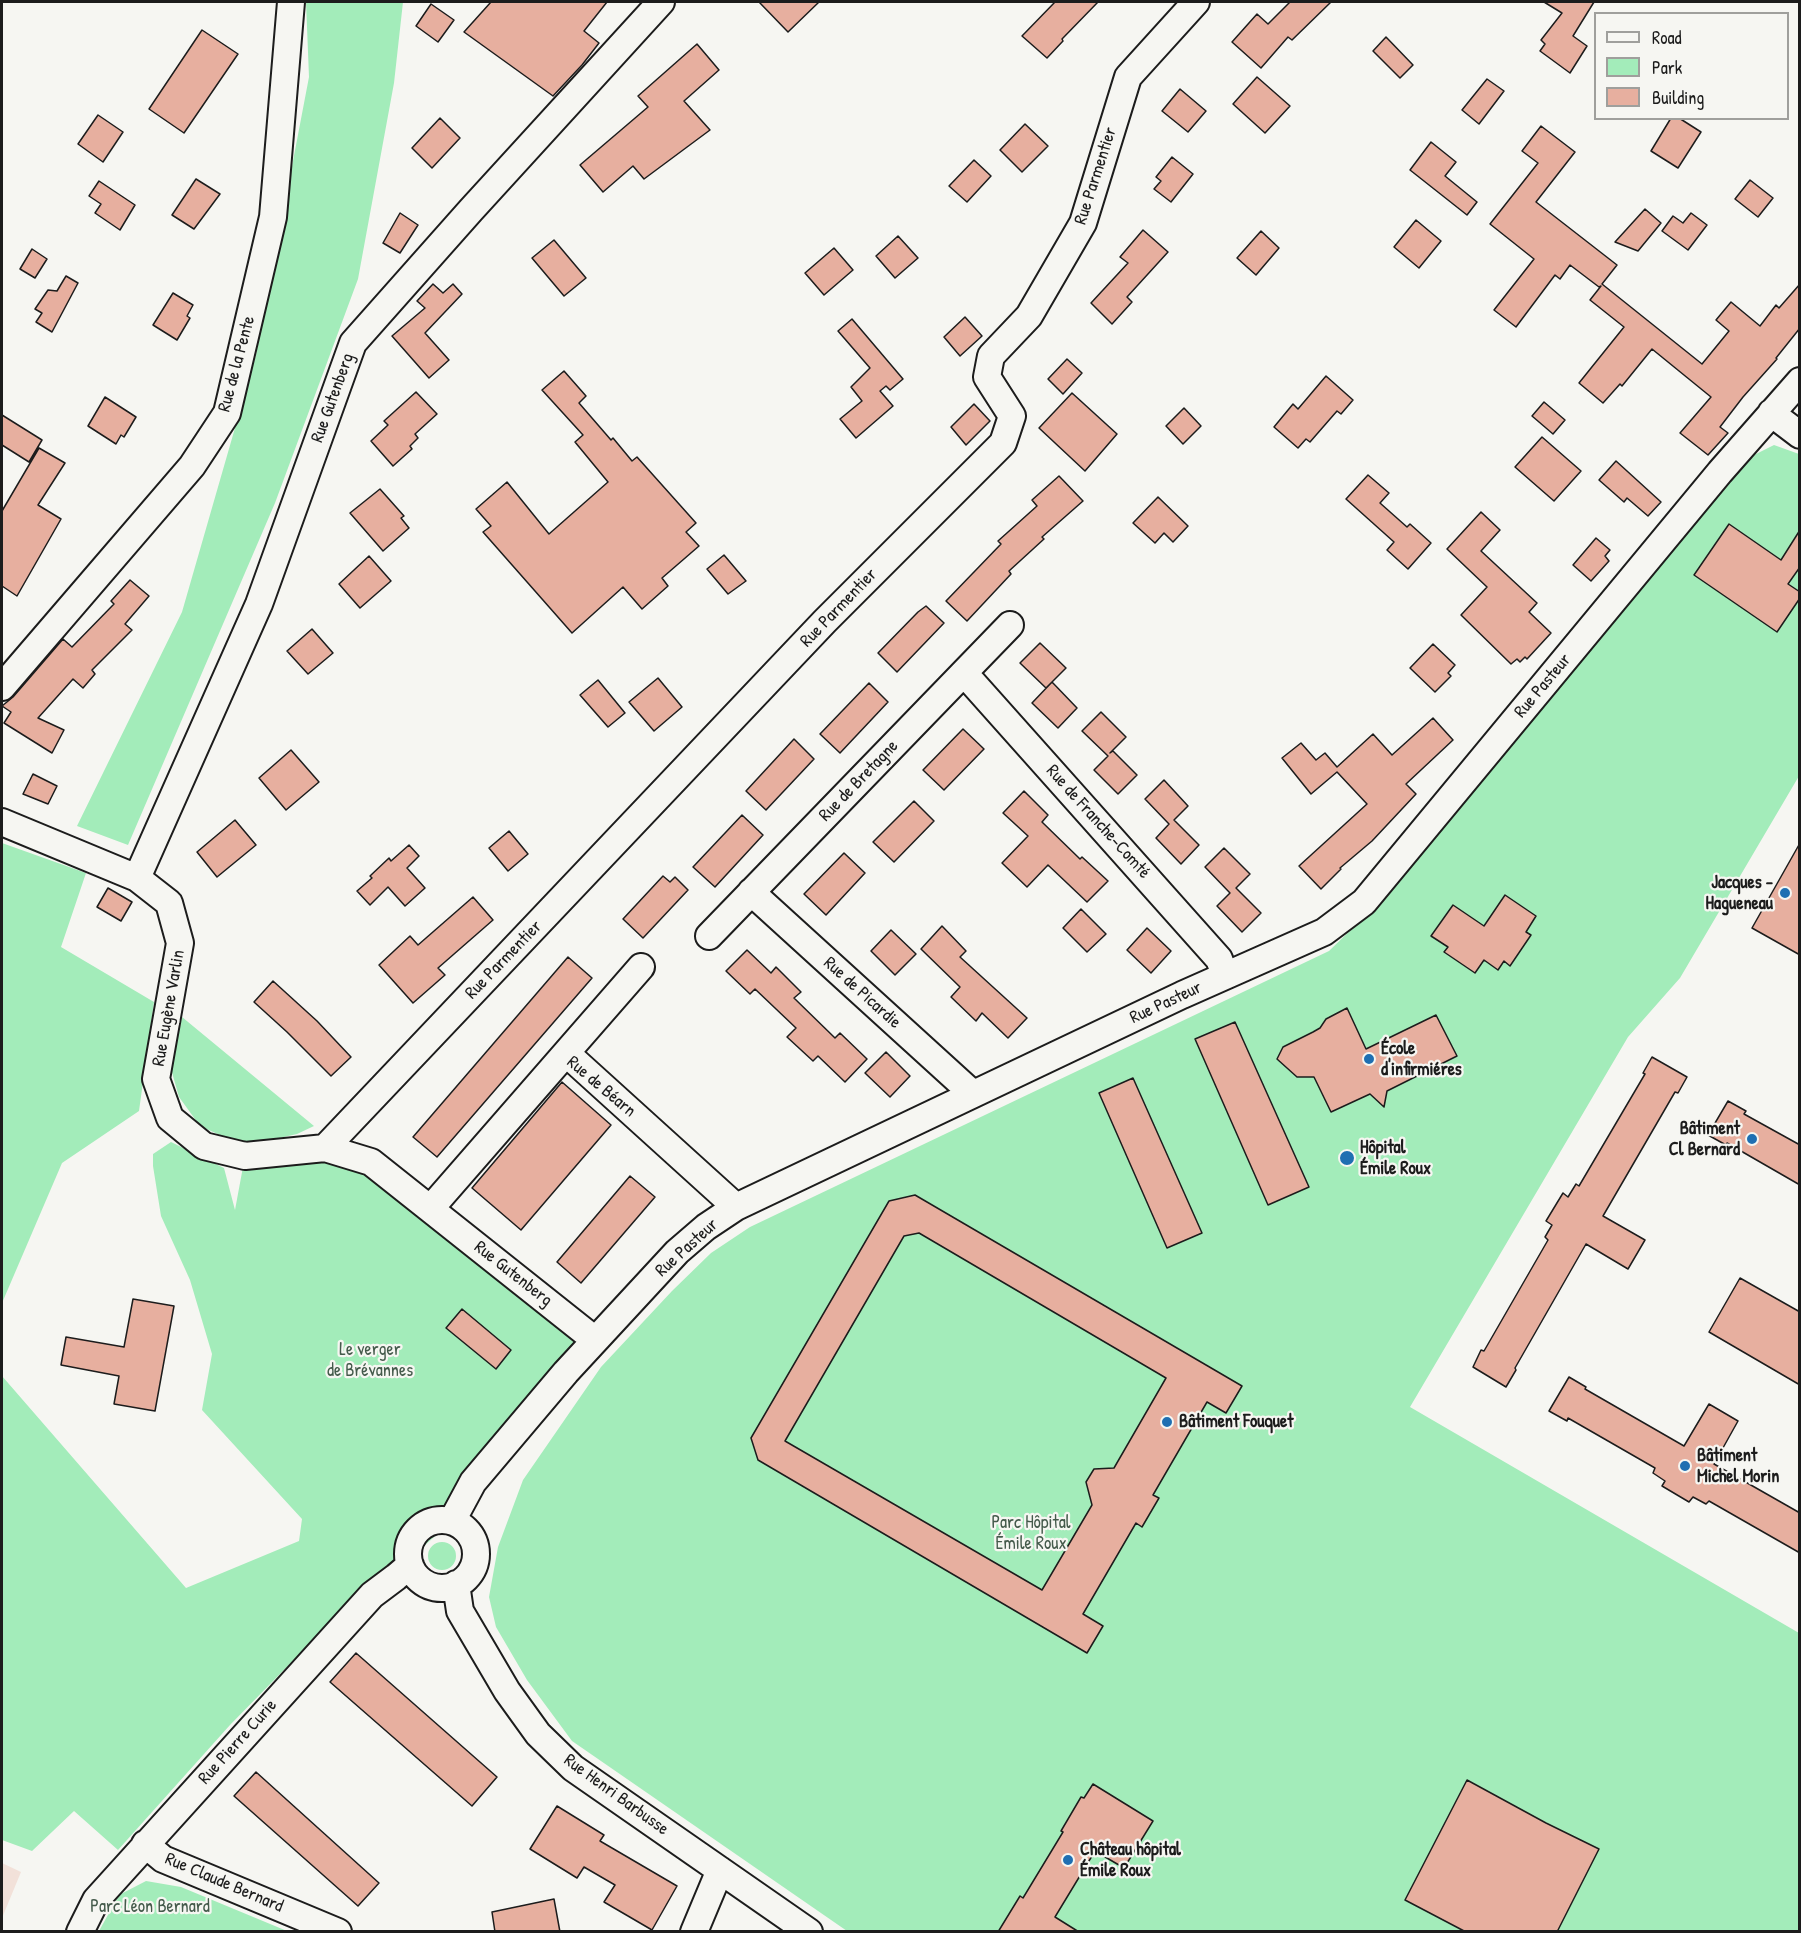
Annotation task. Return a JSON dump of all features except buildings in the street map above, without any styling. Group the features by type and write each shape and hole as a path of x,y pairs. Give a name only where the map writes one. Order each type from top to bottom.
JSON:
{"street":[{"name":"Rue de la Pente","path":"2,687 192,466 227,413 273,217 291,2"},
{"name":"Rue Gutenberg","path":"137,878 259,604 353,343 661,2"},
{"name":"Rue Parmentier","path":"325,1148 817,630 1003,443 1011,416 987,377 991,356 1029,316 1083,223 1128,77 1196,2"},
{"name":"Rue Pasteur","path":"452,1521 473,1482 596,1340 677,1252 706,1227 736,1207 1225,975 1323,932 1364,902 1771,412 1800,381"},
{"path":"1771,412 1800,435"},
{"name":"Rue de Bretagne","path":"709,936 1010,625"},
{"name":"Rue de Franche-Comté","path":"964,673 1219,959 1225,975"},
{"name":"Rue Eugène Varlin","path":"2,822 137,878 169,903 180,943 156,1079 170,1118 204,1146 245,1156 325,1148 371,1162 430,1209"},
{"name":"Rue de Picardie","path":"751,892 973,1094"},
{"path":"566,1053 641,967"},
{"name":"Rue de Béarn","path":"430,1209 566,1053 736,1207"},
{"name":"Rue Gutenberg","path":"430,1209 596,1340"},
{"path":"431,1521 452,1521 462,1526 470,1535 475,1546 476,1557 466,1578 456,1584 434,1587 415,1575 408,1554 409,1544 414,1534 431,1521"},
{"name":"Rue Pierre Curie","path":"80,1932 96,1900 145,1844 372,1595 410,1564"},
{"name":"Rue Henri Barbusse","path":"456,1584 460,1611 507,1690 538,1734 573,1768 809,1932"},
{"name":"Rue Claude Bernard","path":"145,1844 163,1859 338,1932"},
{"path":"694,1932 720,1870"}],"shaded area":[{"path":"2,1863 21,1872 2,1918"}],"green space":[{"path":"306,2 403,2 394,83 358,279 275,503 128,845 77,826 182,612 256,355 309,77"},
{"name":"Parc Hôpital Émile Roux","path":"1774,445 1799,454 1799,776 1680,978 1628,1037 1410,1407 1799,1633 1799,1931 847,1931 572,1741 527,1680 496,1627 489,1597 498,1547 523,1480 601,1367 711,1253 750,1227 1329,951 1363,918 1551,691 1750,457"},
{"path":"2,843 86,873 61,947 154,1002 139,1111 62,1163 2,1303"},
{"path":"182,1017 314,1126 297,1134 266,1141 233,1141 200,1126 179,1097 171,1069"},
{"name":"Le verger de Brévannes","path":"171,1142 224,1168 235,1210 245,1156 371,1162 595,1340 452,1521 405,1563 365,1587 230,1725 118,1850 74,1811 32,1851 2,1840 2,1376 186,1588 299,1541 302,1519 202,1410 212,1354 190,1280 161,1216 153,1166 153,1154"},
{"path":"442,1542 452,1546 456,1556 452,1566 442,1570 432,1566 428,1556 432,1546"},
{"name":"Parc Léon Bernard","path":"146,1881 181,1887 287,1931 99,1931 119,1895"}],"place":[{"name":"Jacques - Hagueneau","path":"1785,893"},
{"name":"École d'infirmiéres","path":"1369,1059"},
{"name":"Bâtiment Cl Bernard","path":"1752,1139"},
{"name":"Hôpital Émile Roux","path":"1347,1158"},
{"name":"Bâtiment Fouquet","path":"1167,1422"},
{"name":"Bâtiment Michel Morin","path":"1685,1466"},
{"name":"Château hôpital Émile Roux","path":"1068,1860"}]}
